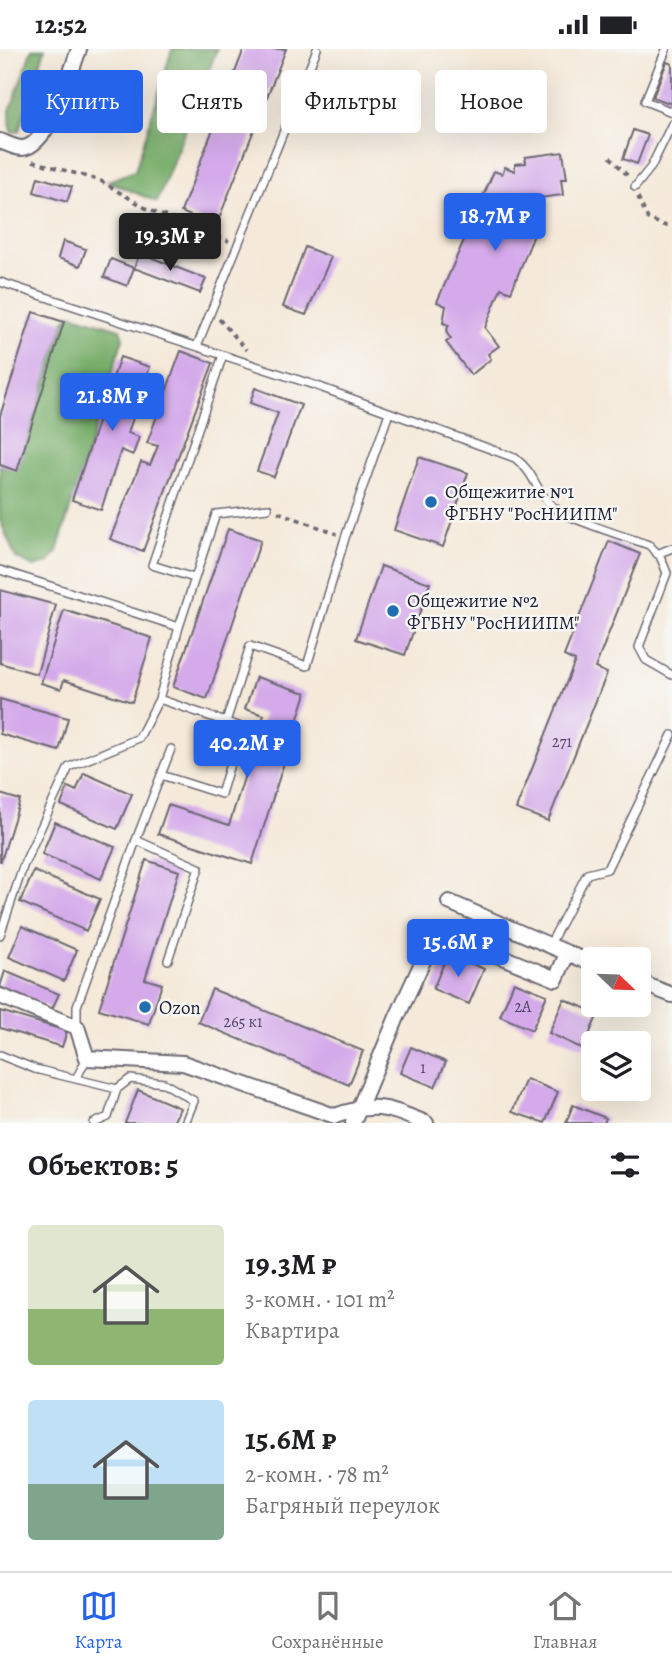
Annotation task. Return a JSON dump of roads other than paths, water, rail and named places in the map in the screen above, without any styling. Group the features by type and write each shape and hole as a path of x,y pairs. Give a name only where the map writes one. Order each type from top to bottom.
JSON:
{"street":[{"path":"0,141 21,148 34,143 47,128 79,49"},
{"path":"449,902 581,959"},
{"path":"353,1123 435,935 453,937 556,979 567,954"},
{"path":"651,987 672,995"},
{"path":"0,996 77,1027 87,1058 183,1063 335,1116 360,1107 381,1105 426,1123"}],"lane":[{"path":"197,346 317,49"},
{"path":"667,51 645,101 672,112"},
{"path":"635,187 651,167 672,124"},
{"path":"0,282 253,365 514,459 530,469 541,495 554,508 649,545 657,554 667,573 639,647 646,660 672,675"},
{"path":"194,578 152,565 223,355"},
{"path":"226,722 250,646 307,666 345,538 389,413"},
{"path":"0,935 24,864 69,767 139,738 159,699 194,578 216,514 268,508"},
{"path":"657,554 672,548"},
{"path":"0,570 179,627"},
{"path":"159,699 241,727 221,794 161,775"},
{"path":"549,946 587,874 607,869 672,735"},
{"path":"77,1027 77,1006 171,749"},
{"path":"136,840 199,868 168,960"},
{"path":"0,1055 35,1069 77,1077 117,1089"},
{"path":"77,1077 87,1058"},
{"path":"94,1123 108,1117 117,1089 131,1079 164,1083 194,1101 185,1123"}],"place":[{"name":"Общежитие №1 ФГБНУ \"РосНИИПМ\"","path":"431,502"},
{"name":"Общежитие №2 ФГБНУ \"РосНИИПМ\"","path":"393,611"},
{"name":"Ozon","path":"145,1007"}]}
